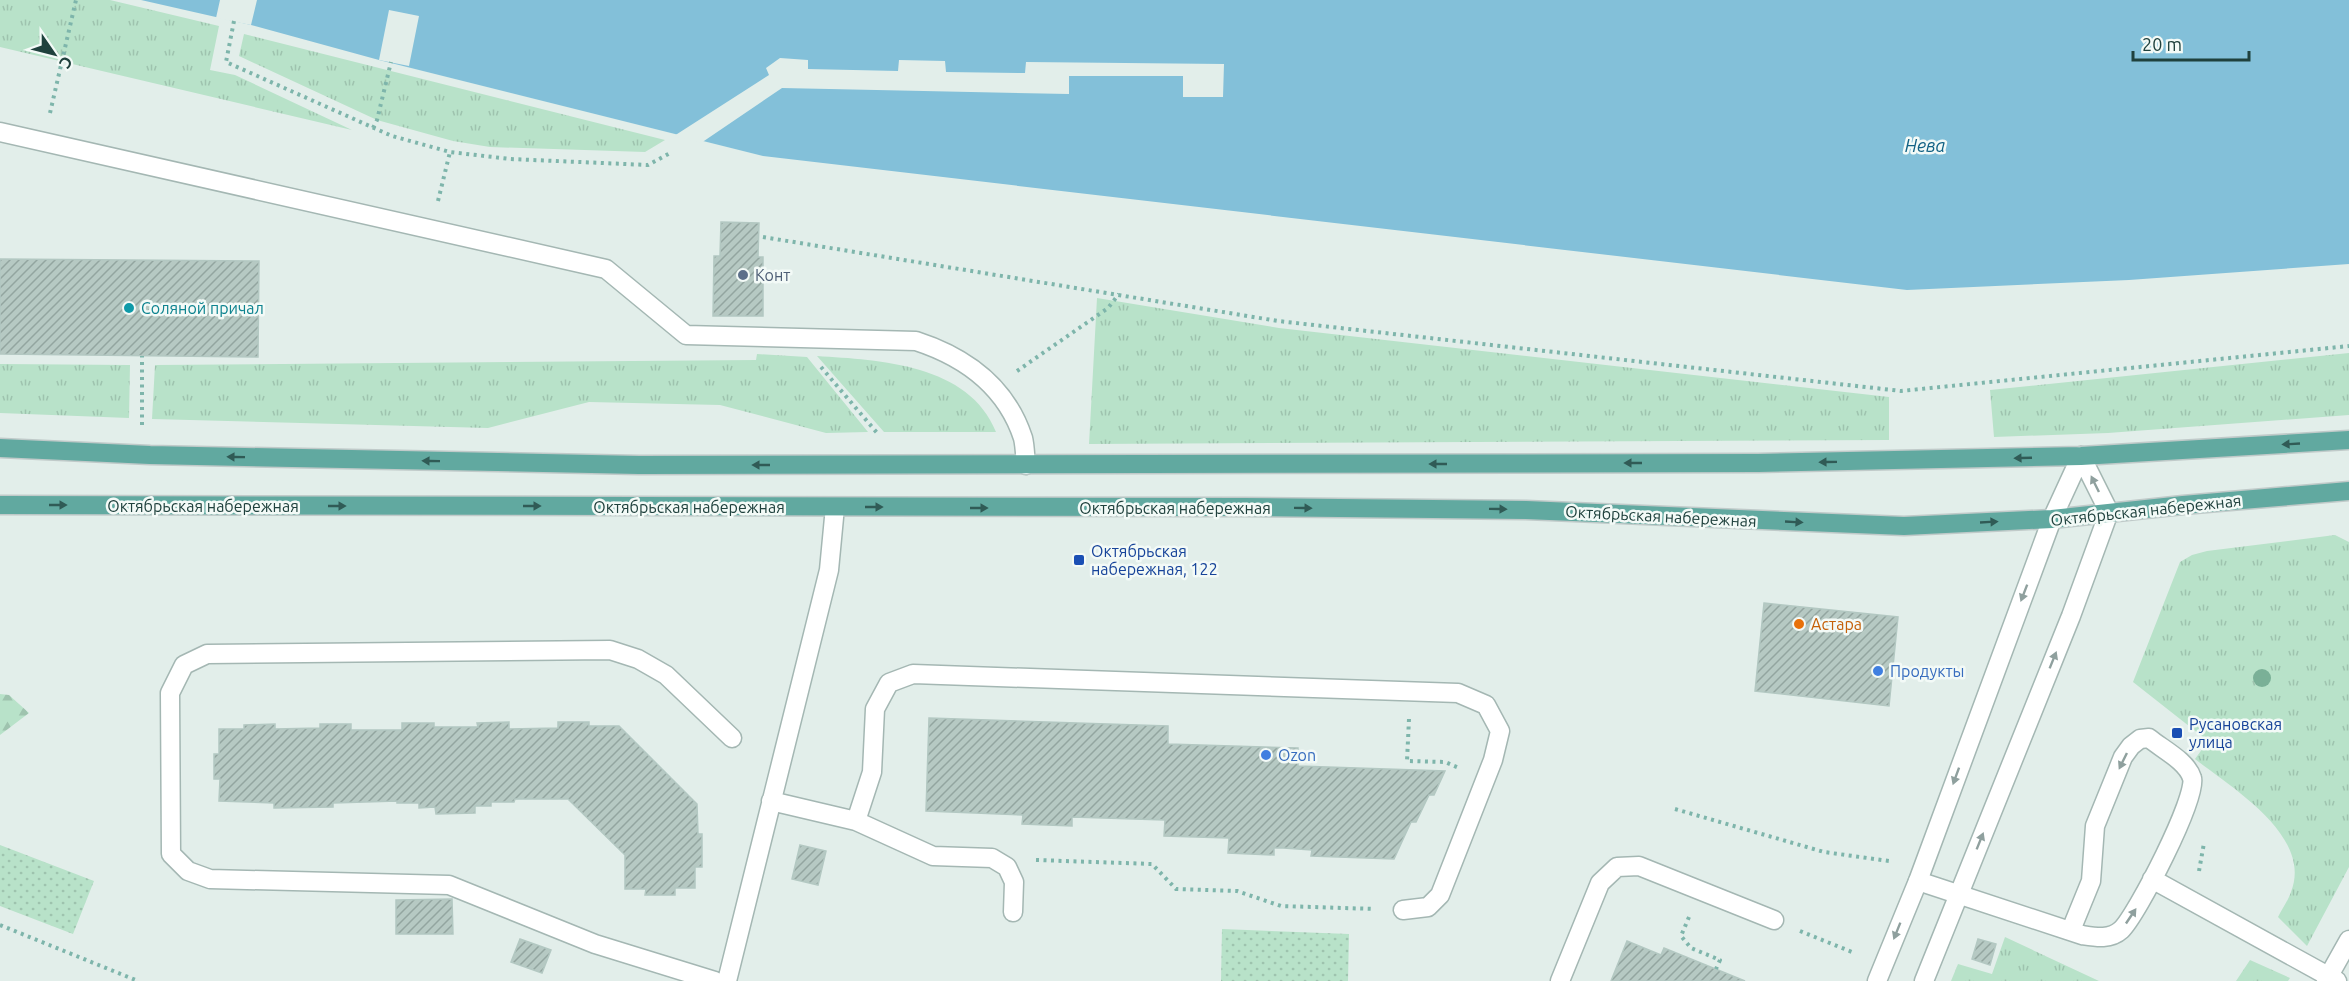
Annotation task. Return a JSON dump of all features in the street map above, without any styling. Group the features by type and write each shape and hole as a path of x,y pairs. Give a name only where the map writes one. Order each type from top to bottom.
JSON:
{"main road":[{"path":"0,448 150,455 627,465 1769,463 2081,456 2349,440"},
{"name":"Октябрьская набережная","path":"0,505 1526,510 1904,526 2052,519 2349,491"}],"street":[{"path":"0,132 606,269 686,335 916,341 942,350 968,365 994,387 1013,417 1023,439 1026,465"},
{"path":"1923,981 2071,616 2109,512 2081,456"},
{"path":"1877,981 1918,881 2052,519 2081,456"},
{"path":"727,981 830,570 835,507"},
{"path":"715,981 595,944 448,885 210,879 188,871 171,854 170,693 183,665 207,654 610,650 639,659 666,675 732,738"},
{"path":"856,821 872,772 875,709 889,683 913,674 1458,693 1486,705 1500,731 1493,760 1440,895 1428,907 1403,910"},
{"path":"1918,881 2071,930 2100,937 2111,936 2121,930 2152,879 2185,812 2193,790 2193,778 2186,767 2149,738 2140,739 2131,746 2123,757 2111,786 2095,826 2091,881 2071,930"},
{"path":"771,801 856,821 933,856 992,858 1008,867 1014,882 1012,912"},
{"path":"1560,981 1600,883 1617,867 1639,866 1774,920"},
{"path":"2152,879 2331,979 2349,940"}],"path":[{"path":"43,141 76,0"},
{"path":"234,21 226,62 392,136 450,152 510,159 648,165 672,152"},
{"path":"373,128 391,62"},
{"path":"431,230 450,152"},
{"path":"763,237 1278,321 1901,391 2349,345"},
{"path":"994,387 1108,308 1119,294"},
{"path":"142,356 142,424"},
{"path":"819,364 878,434"},
{"path":"1410,691 1407,761 1445,762 1459,767 1456,776"},
{"path":"1675,809 1824,852 1889,861"},
{"path":"1008,867 1035,860 1152,864 1176,890 1237,891 1281,906 1403,910"},
{"path":"1774,920 1852,952"},
{"path":"0,925 138,981"},
{"path":"1681,936 1691,948 1720,960 1716,969"}],"green space":[{"path":"0,0 110,0 219,26 210,70 235,75 352,130 0,47"},
{"path":"244,34 665,140 645,152 490,147 453,141 377,120 239,56"},
{"path":"1097,298 1279,328 1889,397 1889,440 1089,444"},
{"path":"2349,353 2349,415 2108,433 1994,437 1990,390"},
{"path":"757,354 807,357 868,432 826,433 720,405 589,402 488,428 152,419 155,365 756,360"},
{"path":"817,356 894,364 944,379 966,392 983,409 996,432 884,432"},
{"path":"0,364 130,365 129,418 0,413"},
{"path":"2335,535 2349,542 2349,867 2307,946 2278,917 2291,892 2295,871 2290,852 2280,833 2247,799 2195,759 2208,741 2133,682 2180,562 2192,555 2207,551"},
{"path":"0,694 9,695 29,713 0,735"},
{"path":"0,845 94,881 73,934 0,906"},
{"path":"1222,929 1349,934 1348,981 1221,981"},
{"path":"2005,937 2099,981 1951,981 1958,964 1992,974"},
{"path":"2250,960 2290,978 2288,981 2236,981"}],"water":[{"name":"Нева","path":"141,0 2349,0 2349,264 2129,280 1907,290 763,156 379,60 251,25"}],"pier":[{"path":"220,0 257,0 251,25 216,18"},
{"path":"389,10 419,16 409,66 379,60"},
{"path":"780,58 808,60 808,69 898,71 899,60 945,61 946,72 1025,73 1026,62 1224,64 1223,97 1183,97 1183,76 1069,76 1069,94 782,88 701,143 674,136 769,75 766,68"}],"building":[{"path":"721,222 759,223 758,257 763,257 763,316 713,316 714,256 720,256"},
{"name":"Соляной причал","path":"0,259 259,261 258,357 0,354"},
{"path":"1764,603 1898,617 1889,706 1755,691"},
{"path":"929,718 1168,726 1168,744 1298,748 1298,766 1445,771 1434,795 1429,795 1416,822 1411,822 1394,859 1311,856 1312,850 1283,848 1274,848 1274,855 1228,853 1229,838 1164,836 1165,820 1072,817 1072,826 1022,824 1023,815 926,811"},
{"path":"509,722 509,729 558,728 558,722 589,722 589,726 619,726 697,804 698,834 702,834 702,867 695,867 695,888 675,888 675,895 645,895 646,889 625,889 625,855 568,799 515,799 514,802 491,802 491,806 475,806 475,813 436,814 435,807 419,808 419,803 397,803 397,801 333,803 333,807 274,808 274,803 219,801 220,779 214,779 214,754 219,754 219,729 244,729 244,725 275,724 275,729 320,728 320,724 351,724 351,730 402,730 402,723 434,723 434,727 478,727 477,723"},
{"path":"800,845 826,851 818,885 792,879"},
{"path":"452,899 453,934 396,934 396,900"},
{"path":"520,939 551,950 542,973 511,962"},
{"path":"1978,939 1996,944 1990,965 1972,959"},
{"path":"1627,941 1661,955 1664,948 1745,981 1611,981"}],"place":[{"name":"Конт","path":"743,275"},
{"name":"Соляной причал","path":"129,308"},
{"name":"Октябрьская набережная, 122","path":"1079,560"},
{"name":"Астара","path":"1799,624"},
{"name":"Продукты","path":"1878,671"},
{"name":"Русановская улица","path":"2177,733"},
{"name":"Ozon","path":"1266,755"}]}
